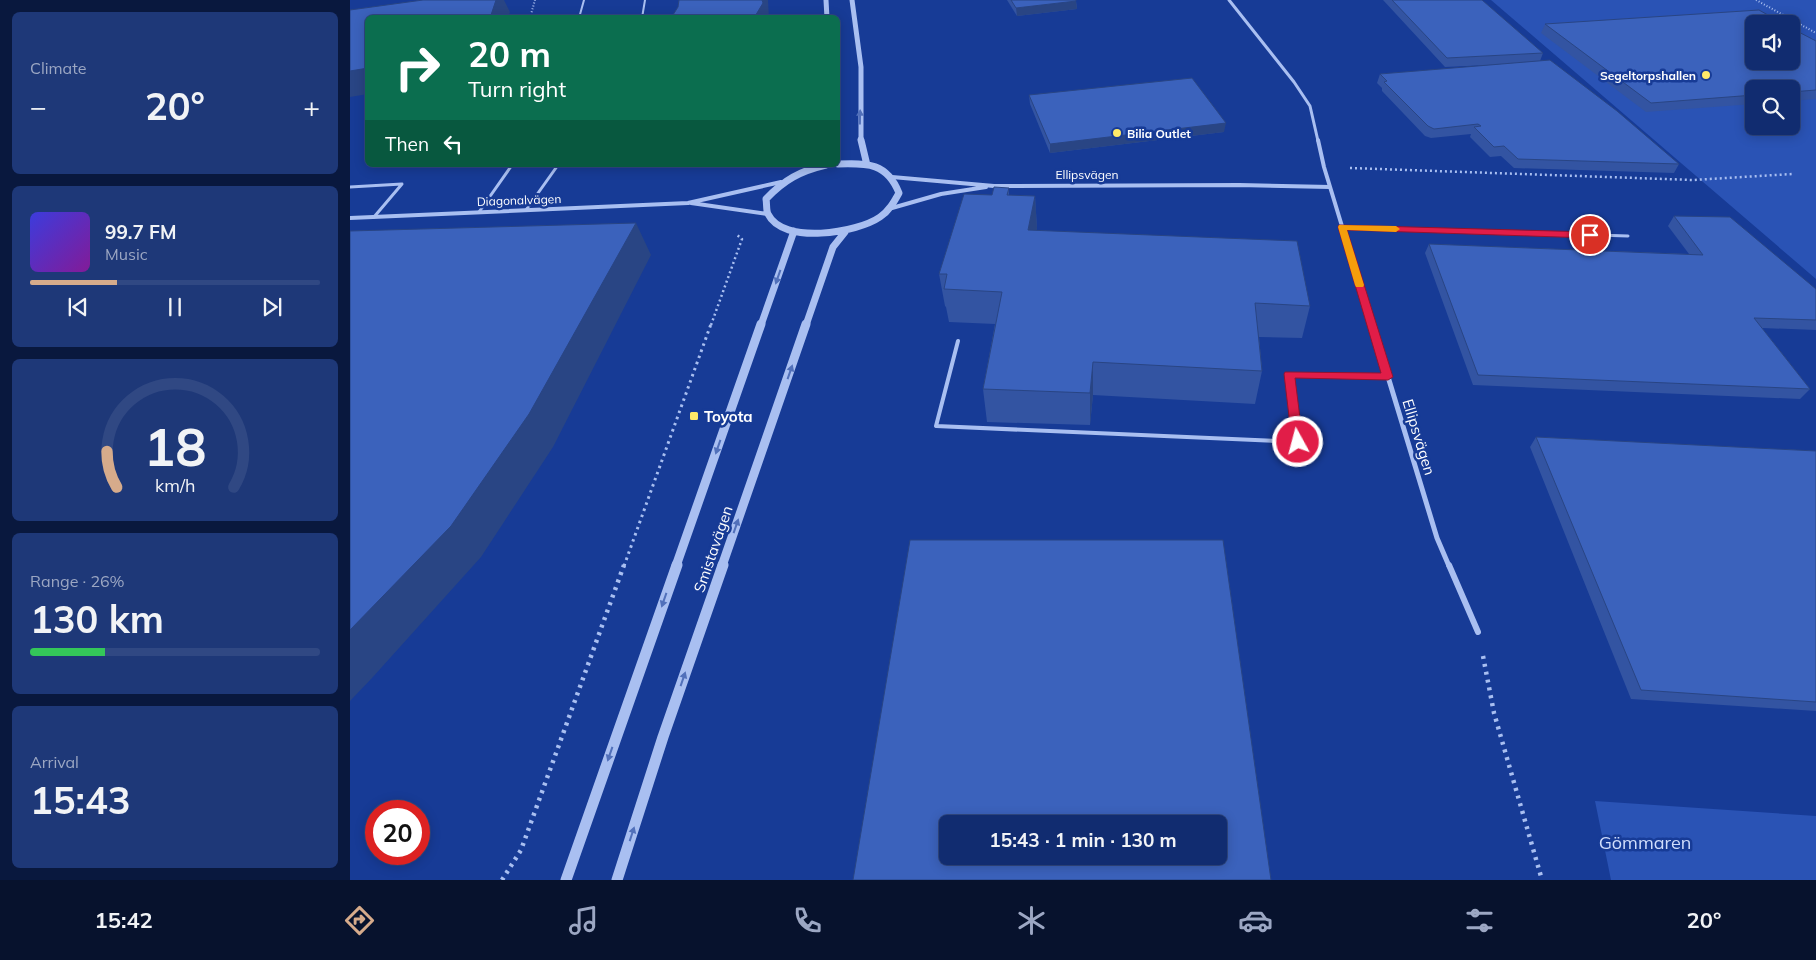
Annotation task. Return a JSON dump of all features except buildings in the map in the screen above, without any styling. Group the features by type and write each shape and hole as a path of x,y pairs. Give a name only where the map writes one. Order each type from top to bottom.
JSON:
{"street":[{"path":"826,0 827,15"},
{"path":"852,0 861,67 860,134 867,165"},
{"name":"Ellipsvägen","path":"1230,0 1294,82 1310,106 1324,167 1437,538 1478,632"},
{"path":"808,167 781,182 766,199 768,214 778,225 794,231 820,234 844,232 875,221 892,208 899,193 892,177 882,170 867,165 840,164"},
{"name":"Ellipsvägen","path":"892,177 994,186 1239,185 1330,187"},
{"name":"Diagonalvägen","path":"350,218 688,203 781,182"},
{"name":"Ellipsvägen","path":"892,208 941,194 994,186"},
{"name":"Diagonalvägen","path":"688,203 768,214"},
{"name":"Smistavägen","path":"566,880 794,231"},
{"name":"Smistavägen","path":"617,880 663,737 833,247 844,232"}],"lane":[{"path":"580,15 584,0"},
{"path":"643,15 646,0"},
{"path":"479,212 511,167"},
{"path":"526,210 557,167"},
{"path":"350,187 402,184 374,217"},
{"path":"1342,227 1628,236"},
{"path":"958,341 936,426 1298,442 1289,374 1388,377"}],"path":[{"path":"531,15 535,0"},
{"path":"1756,0 1816,33"},
{"path":"1324,167 1693,180 1792,174"},
{"path":"502,880 521,850 742,239 723,224 729,210"},
{"path":"1478,632 1494,713 1542,880"}],"green space":[{"path":"1491,0 1816,0 1816,279"},
{"name":"Gömmaren","path":"1595,801 1816,816 1816,880 1611,880"}],"slow traffic":[{"path":"1360,285 1342,227 1396,229"}],"place":[{"name":"Segeltorpshallen","path":"1706,75"},
{"name":"Bilia Outlet","path":"1117,133"},
{"name":"Toyota","path":"694,416"}],"route":[{"path":"1298,442 1289,374 1388,377 1342,227 1590,235"}]}
